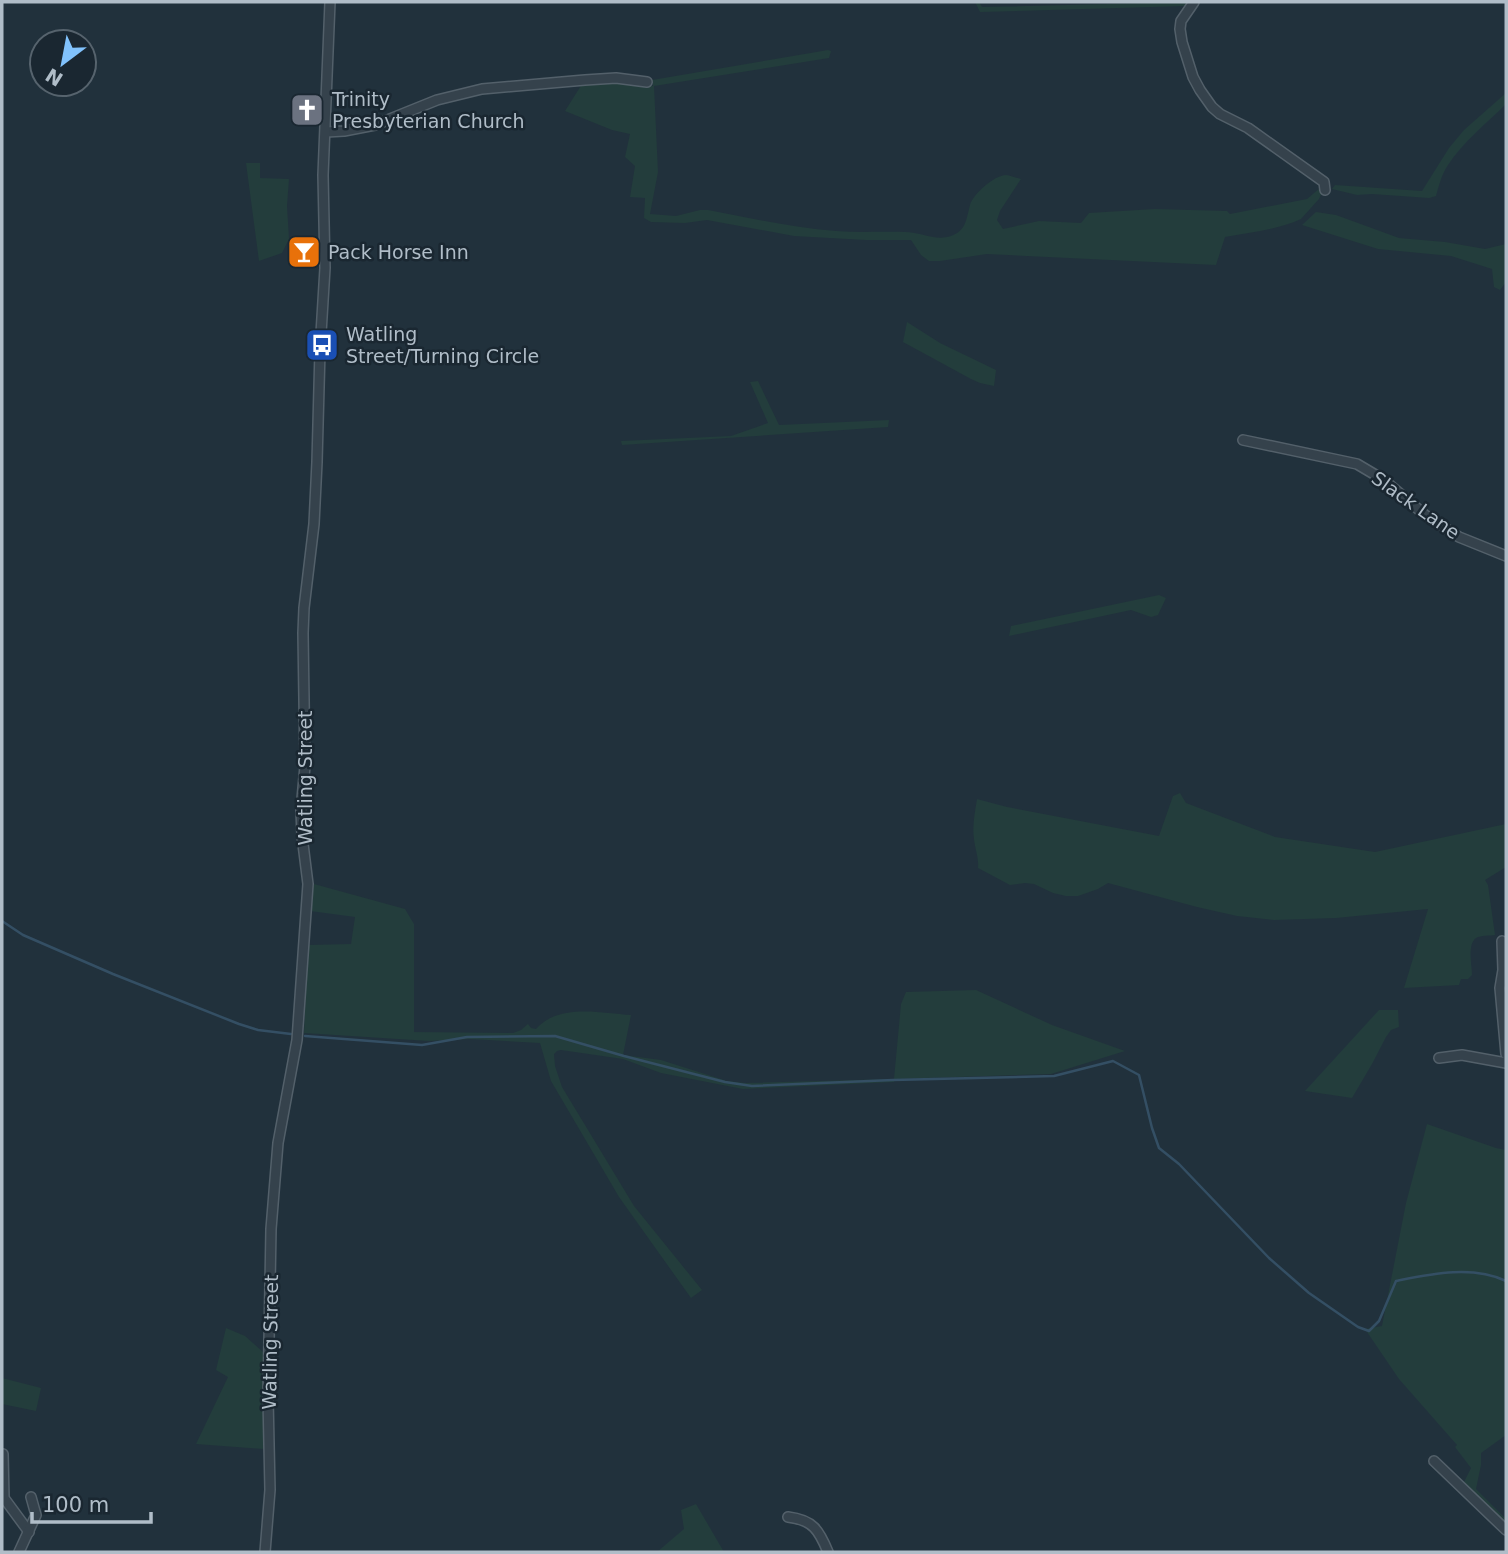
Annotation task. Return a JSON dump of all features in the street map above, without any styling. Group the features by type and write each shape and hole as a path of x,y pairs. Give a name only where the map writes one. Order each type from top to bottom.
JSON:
{"street":[{"name":"Watling Street","path":"265,1552 270,1490 268,1398 272,1204 278,1143 298,1040 308,898 301,810 305,755 303,633 317,471 325,268 323,175 330,2"},
{"path":"1195,2 1181,21 1180,29 1182,42 1200,90 1220,114 1248,128 1324,182 1325,190"},
{"path":"326,132 374,125 437,100 475,90 595,79 647,82"},
{"name":"Slack Lane","path":"1243,440 1357,464 1384,480 1425,515 1459,537 1506,556"},
{"path":"1502,941 1503,970 1500,988 1506,1054"},
{"path":"1439,1058 1462,1055 1506,1063"},
{"path":"2,1454 4,1498 29,1532"},
{"path":"1434,1461 1506,1530"},
{"path":"19,1552 36,1516 31,1497"},
{"path":"788,1517 803,1519 814,1526 828,1552"}],"green space":[{"path":"975,2 979,2 982,7 1188,2 1186,6 980,12"},
{"path":"831,51 829,58 654,86 658,172 650,214 676,216 708,210 820,230 911,232 942,238 962,229 975,196 990,182 1005,175 1021,179 1000,211 997,220 1003,229 1039,221 1081,223 1089,213 1155,209 1227,211 1230,214 1307,199 1320,188 1320,184 1323,190 1319,199 1301,219 1273,228 1225,237 1216,265 987,254 929,261 921,255 911,240 794,236 707,220 685,223 651,222 644,218 645,198 630,197 635,166 625,157 630,134 612,130 565,111 582,84 613,82 653,86 652,80"},
{"path":"1506,93 1506,104 1448,165 1436,196 1357,195 1332,189 1335,185 1422,191 1449,148 1464,130"},
{"path":"246,163 260,163 260,178 289,179 289,239 282,253 259,261"},
{"path":"1316,212 1336,215 1399,238 1485,249 1506,244 1506,282 1500,290 1494,287 1492,269 1451,256 1378,249 1302,225"},
{"path":"907,322 940,343 996,370 994,386 971,379 903,342"},
{"path":"758,381 779,425 889,420 888,427 622,445 621,441 731,436 768,423 750,382"},
{"path":"1159,595 1166,598 1158,615 1151,617 1131,610 1009,636 1011,626"},
{"path":"1180,793 1186,803 1275,837 1375,852 1506,824 1506,867 1485,880 1495,935 1478,937 1473,941 1472,975 1468,979 1461,979 1459,985 1404,988 1428,909 1336,918 1274,920 1237,916 1108,883 1078,896 1066,896 1034,884 1010,885 978,868 973,829 977,799 1159,836 1173,796"},
{"path":"314,884 405,909 414,924 414,1032 513,1033 528,1024 536,1029 545,1021 568,1013 631,1015 623,1055 661,1060 727,1081 745,1083 894,1079 901,1004 906,992 976,990 1052,1025 1125,1051 1051,1074 895,1079 894,1082 743,1089 661,1073 623,1059 557,1051 554,1054 555,1066 562,1087 634,1206 702,1290 691,1298 619,1197 551,1081 540,1043 470,1039 429,1041 304,1033 308,945 351,944 355,917 310,911"},
{"path":"1379,1010 1398,1010 1399,1027 1391,1030 1386,1037 1352,1098 1305,1091"},
{"path":"1427,1124 1506,1150 1506,1435 1481,1453 1476,1489 1506,1519 1506,1526 1463,1484 1471,1468 1455,1447 1457,1445 1399,1379 1365,1329 1382,1326 1406,1203"},
{"path":"226,1328 245,1336 263,1352 264,1449 196,1444 228,1377 216,1370"},
{"path":"2,1378 41,1388 36,1411 2,1404"},
{"path":"696,1504 724,1552 657,1552 684,1529 681,1510"}],"waterway":[{"path":"2,921 23,935 239,1024 258,1030 291,1034"},
{"path":"305,1036 422,1045 467,1037 555,1036 725,1082 752,1086 1054,1076 1113,1061 1139,1075 1159,1148 1179,1164 1269,1258 1309,1293 1358,1327 1369,1331 1379,1321 1396,1281 1451,1272 1479,1273 1506,1281"}],"place":[{"name":"Trinity Presbyterian Church","path":"307,110"},
{"name":"Pack Horse Inn","path":"304,252"},
{"name":"Watling Street/Turning Circle","path":"322,345"}]}
